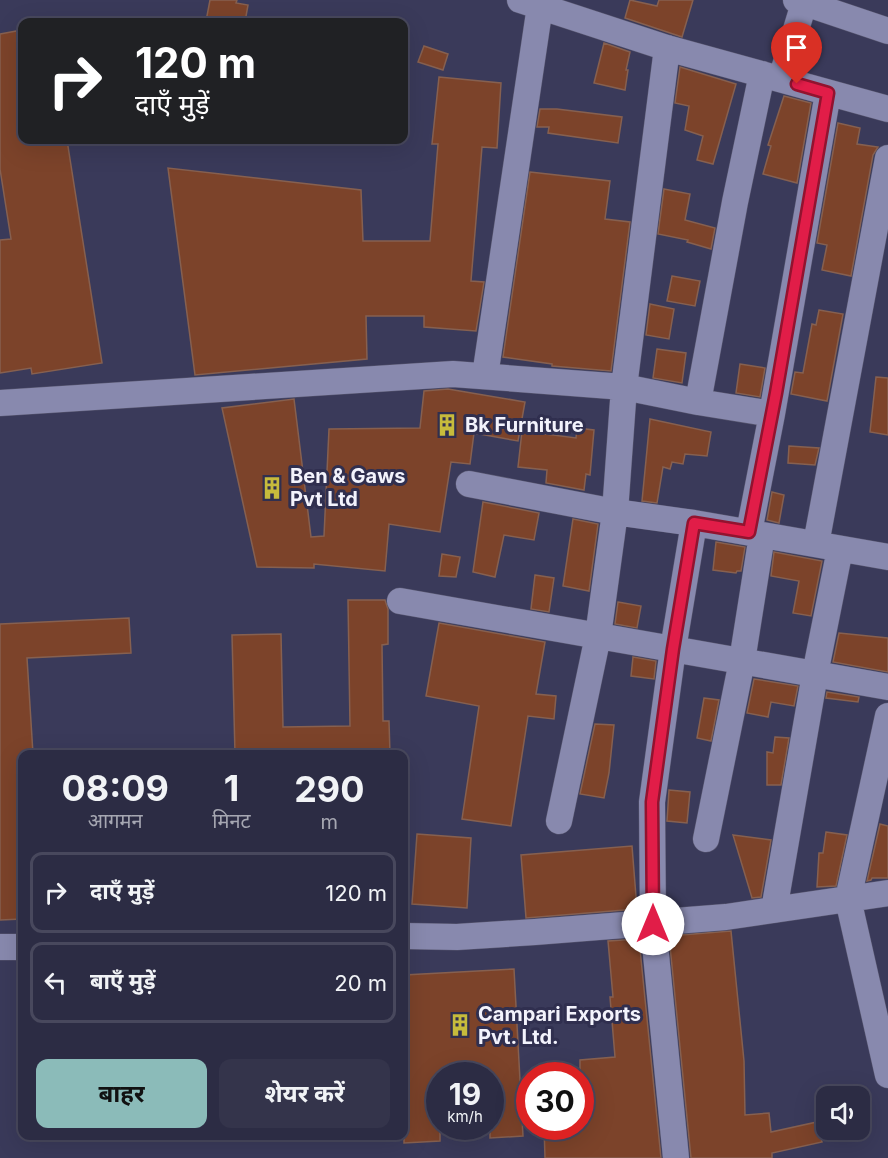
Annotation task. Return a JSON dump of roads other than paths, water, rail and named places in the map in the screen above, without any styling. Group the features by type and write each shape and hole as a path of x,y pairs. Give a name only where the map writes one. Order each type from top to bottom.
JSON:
{"street":[{"path":"698,402 735,202 771,76 802,1 888,31"},
{"path":"485,376 530,3 668,48 888,109"},
{"path":"559,822 598,636 615,513 624,387 668,48"},
{"path":"706,840 742,661 755,533 772,414 828,93"},
{"path":"774,910 815,674 828,546 888,158"},
{"path":"0,403 453,374 624,387 772,414"},
{"path":"469,483 615,513 694,523 888,557"},
{"path":"676,1158 653,924 652,802 673,649 694,523"},
{"path":"400,601 888,687"},
{"path":"888,716 848,899 888,1075"},
{"path":"408,936 457,937 653,924 726,917 888,893"},
{"path":"0,947 18,947"}],"place":[{"name":"Bk Furniture","path":"447,425"},
{"name":"Ben & Gaws Pvt Ltd","path":"272,488"},
{"name":"Campari Exports Pvt. Ltd.","path":"460,1025"}]}
